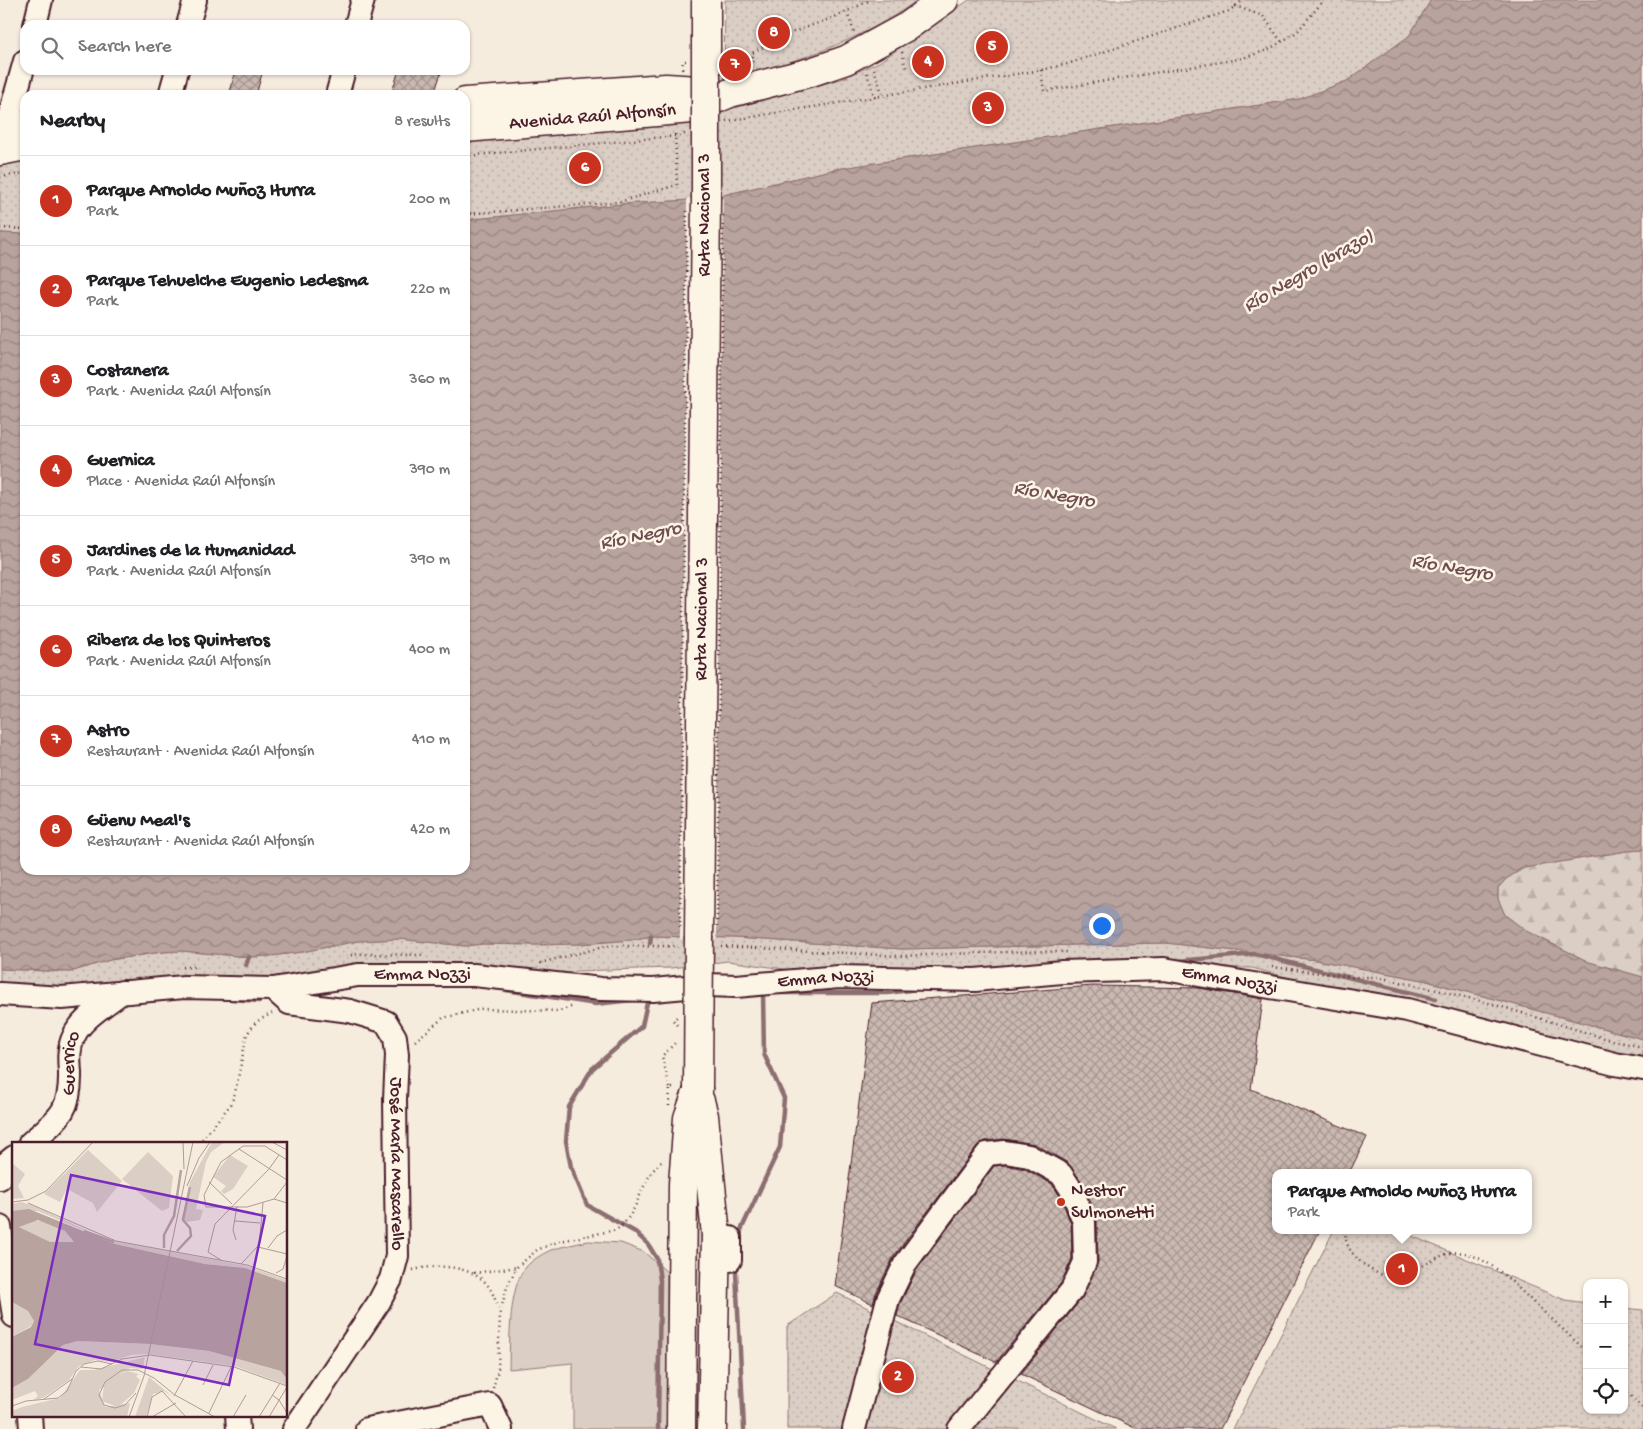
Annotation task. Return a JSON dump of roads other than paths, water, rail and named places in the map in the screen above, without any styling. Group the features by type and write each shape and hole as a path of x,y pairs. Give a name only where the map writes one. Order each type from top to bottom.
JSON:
{"main road":[{"name":"Ruta Nacional 3","path":"698,1090 706,0"},
{"name":"Avenida Raúl Alfonsín","path":"470,128 679,126 692,110 720,113 846,60 908,26 944,0"},
{"name":"Avenida Raúl Alfonsín","path":"470,102 666,88 698,90 720,113"},
{"path":"681,1429 684,1157 688,1118 698,1090"},
{"path":"698,1090 704,1116 716,1235 722,1249 712,1429"}],"street":[{"path":"36,20 42,0"},
{"path":"189,20 195,0"},
{"path":"357,20 363,0"},
{"path":"11,138 22,75"},
{"path":"171,90 176,75"},
{"path":"338,90 343,75"},
{"name":"Emma Nozzi","path":"0,994 62,998 184,987 281,996 358,975 474,975 601,990 653,990 708,985 736,986 839,977 975,980 1062,972 1164,968 1407,1010 1615,1064 1643,1068"},
{"name":"Guerrico","path":"31,1142 53,1123 64,1109 70,1092 69,1053 74,1034 84,1021 122,992"},
{"name":"José María Mascarello","path":"281,996 350,1011 386,1022 395,1038 397,1054 395,1099 397,1256 391,1279 379,1302 294,1429"},
{"path":"854,1429 888,1299 905,1264 987,1154 1005,1152 1029,1156 1061,1174 1074,1192 1084,1222 1085,1262 1072,1290 958,1429"},
{"path":"0,1227 12,1303"},
{"path":"367,1429 490,1405 501,1429"},
{"path":"30,1416 31,1429"},
{"path":"238,1416 238,1429"}],"water":[{"path":"1431,0 1643,0 1643,850 1524,868 1506,879 1498,888 1498,899 1505,915 1526,931 1589,962 1643,977 1643,1039 1423,980 1316,960 1166,943 902,949 735,938 651,936 631,940 580,944 483,944 465,946 399,939 358,941 271,956 249,957 181,951 162,952 110,960 70,972 0,969 0,233 20,234 20,875 470,875 470,219 623,204 706,199 836,169 1300,99 1347,81 1409,36"}],"waterway":[{"path":"650,943 651,936"},
{"path":"1178,961 1255,954 1436,999"},
{"path":"246,965 249,957"},
{"path":"780,993 888,993 917,989"},
{"path":"506,990 596,1004 632,1000"},
{"path":"740,1240 741,1230 780,1147 784,1098 764,1054 763,993"},
{"path":"648,998 642,1026 592,1069 569,1107 566,1141 571,1167 587,1205 635,1232 648,1244 657,1259 660,1280 658,1429"},
{"path":"232,999 259,1001"},
{"path":"737,1263 744,1429"}],"place":[{"name":"Güenu Meal's","path":"774,33"},
{"name":"Jardines de la Humanidad","path":"992,47"},
{"name":"Guernica","path":"928,62"},
{"name":"Astro","path":"735,65"},
{"name":"Costanera","path":"988,108"},
{"name":"Ribera de los Quinteros","path":"585,168"},
{"name":"Nestor Sulmonetti","path":"1061,1202"},
{"name":"Parque Arnoldo Muñoz Iturra","path":"1402,1269"},
{"name":"Parque Tehuelche Eugenio Ledesma","path":"898,1377"}],"water label":[{"name":"Río Negro (brazo)","path":"1309,272"},
{"name":"Río Negro","path":"1054,496"},
{"name":"Río Negro","path":"641,537"},
{"name":"Río Negro","path":"1452,569"}]}
